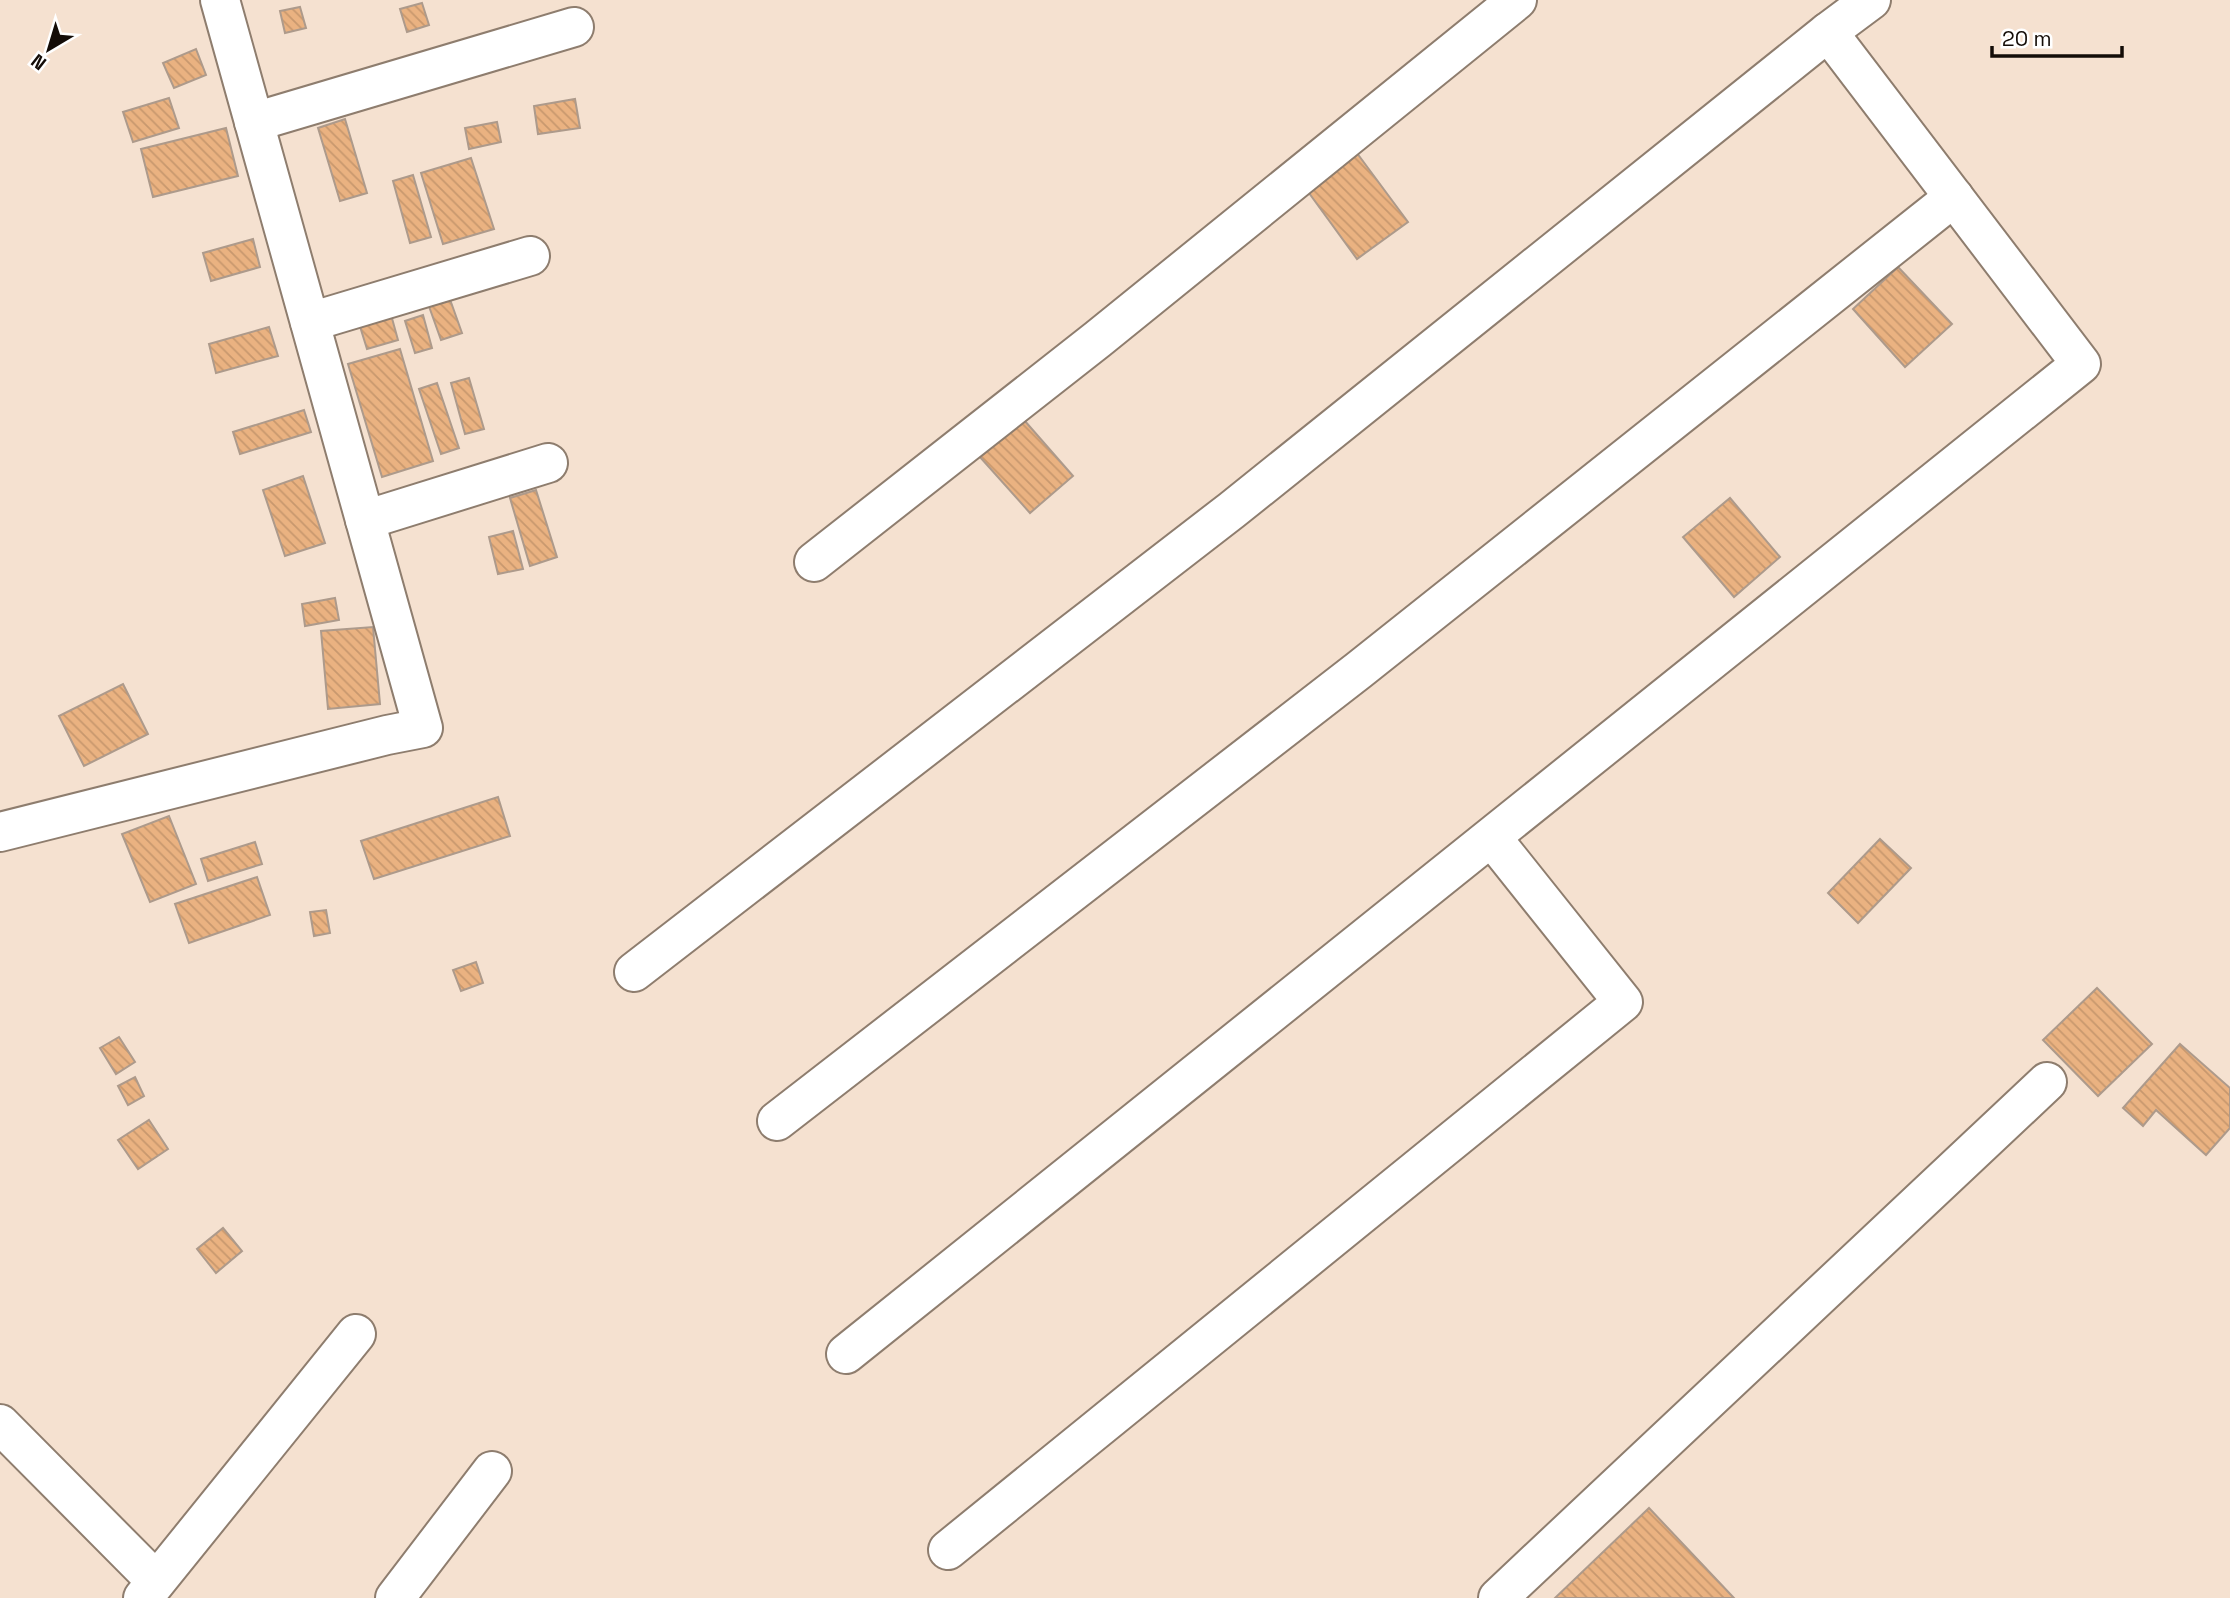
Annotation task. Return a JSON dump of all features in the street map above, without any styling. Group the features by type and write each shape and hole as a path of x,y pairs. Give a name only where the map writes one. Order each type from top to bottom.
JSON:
{"street":[{"path":"0,832 423,728 220,0"},
{"path":"814,562 1098,339 1517,0"},
{"path":"635,972 1232,510 1871,0"},
{"path":"254,122 574,27"},
{"path":"846,1353 2081,364 1828,32"},
{"path":"778,1121 1359,670 1954,197"},
{"path":"310,322 530,256"},
{"path":"365,520 548,463"},
{"path":"948,1550 1623,1002 1492,838"},
{"path":"1498,1598 2047,1082"},
{"path":"0,1424 149,1589 356,1334"},
{"path":"396,1598 492,1471"}],"building":[{"path":"422,3 429,25 407,32 400,9"},
{"path":"300,7 306,28 285,33 280,11"},
{"path":"196,49 206,75 174,88 163,63"},
{"path":"169,98 179,128 133,142 123,112"},
{"path":"575,99 580,128 538,134 534,106"},
{"path":"345,119 367,193 340,201 318,128"},
{"path":"497,122 501,142 469,149 465,128"},
{"path":"226,128 238,176 153,197 141,149"},
{"path":"1351,145 1408,222 1357,259 1301,182"},
{"path":"471,158 494,229 443,244 421,173"},
{"path":"413,175 431,237 410,243 393,181"},
{"path":"253,239 260,267 211,281 203,253"},
{"path":"1898,267 1952,324 1905,367 1853,309"},
{"path":"447,291 462,333 441,340 426,298"},
{"path":"390,311 398,340 367,349 358,320"},
{"path":"423,315 432,348 415,353 405,321"},
{"path":"269,327 278,356 216,373 209,344"},
{"path":"400,349 433,461 382,477 348,364"},
{"path":"469,378 484,429 465,434 451,383"},
{"path":"437,383 459,448 441,454 419,389"},
{"path":"304,410 311,432 240,454 233,432"},
{"path":"1024,420 1073,476 1030,513 980,457"},
{"path":"303,476 325,543 285,556 263,490"},
{"path":"536,490 557,557 530,566 510,498"},
{"path":"1730,498 1780,557 1734,597 1683,537"},
{"path":"513,531 523,569 498,574 489,537"},
{"path":"335,598 339,620 305,626 302,604"},
{"path":"373,627 380,704 328,709 321,631"},
{"path":"123,684 148,734 84,766 59,716"},
{"path":"498,797 510,836 374,879 361,841"},
{"path":"169,816 196,884 150,902 122,834"},
{"path":"1880,839 1911,868 1858,923 1828,893"},
{"path":"255,842 262,864 208,881 201,859"},
{"path":"257,877 270,915 189,943 175,904"},
{"path":"326,910 330,933 314,936 310,912"},
{"path":"476,962 483,983 461,991 453,970"},
{"path":"2097,988 2152,1044 2098,1096 2043,1040"},
{"path":"119,1037 135,1062 116,1074 100,1048"},
{"path":"2180,1044 2230,1088 2230,1128 2206,1155 2156,1110 2143,1126 2123,1108"},
{"path":"135,1077 144,1096 128,1105 118,1086"},
{"path":"149,1120 168,1149 138,1169 118,1140"},
{"path":"223,1228 242,1251 216,1273 197,1249"},
{"path":"1649,1508 1734,1598 1555,1598"}]}
